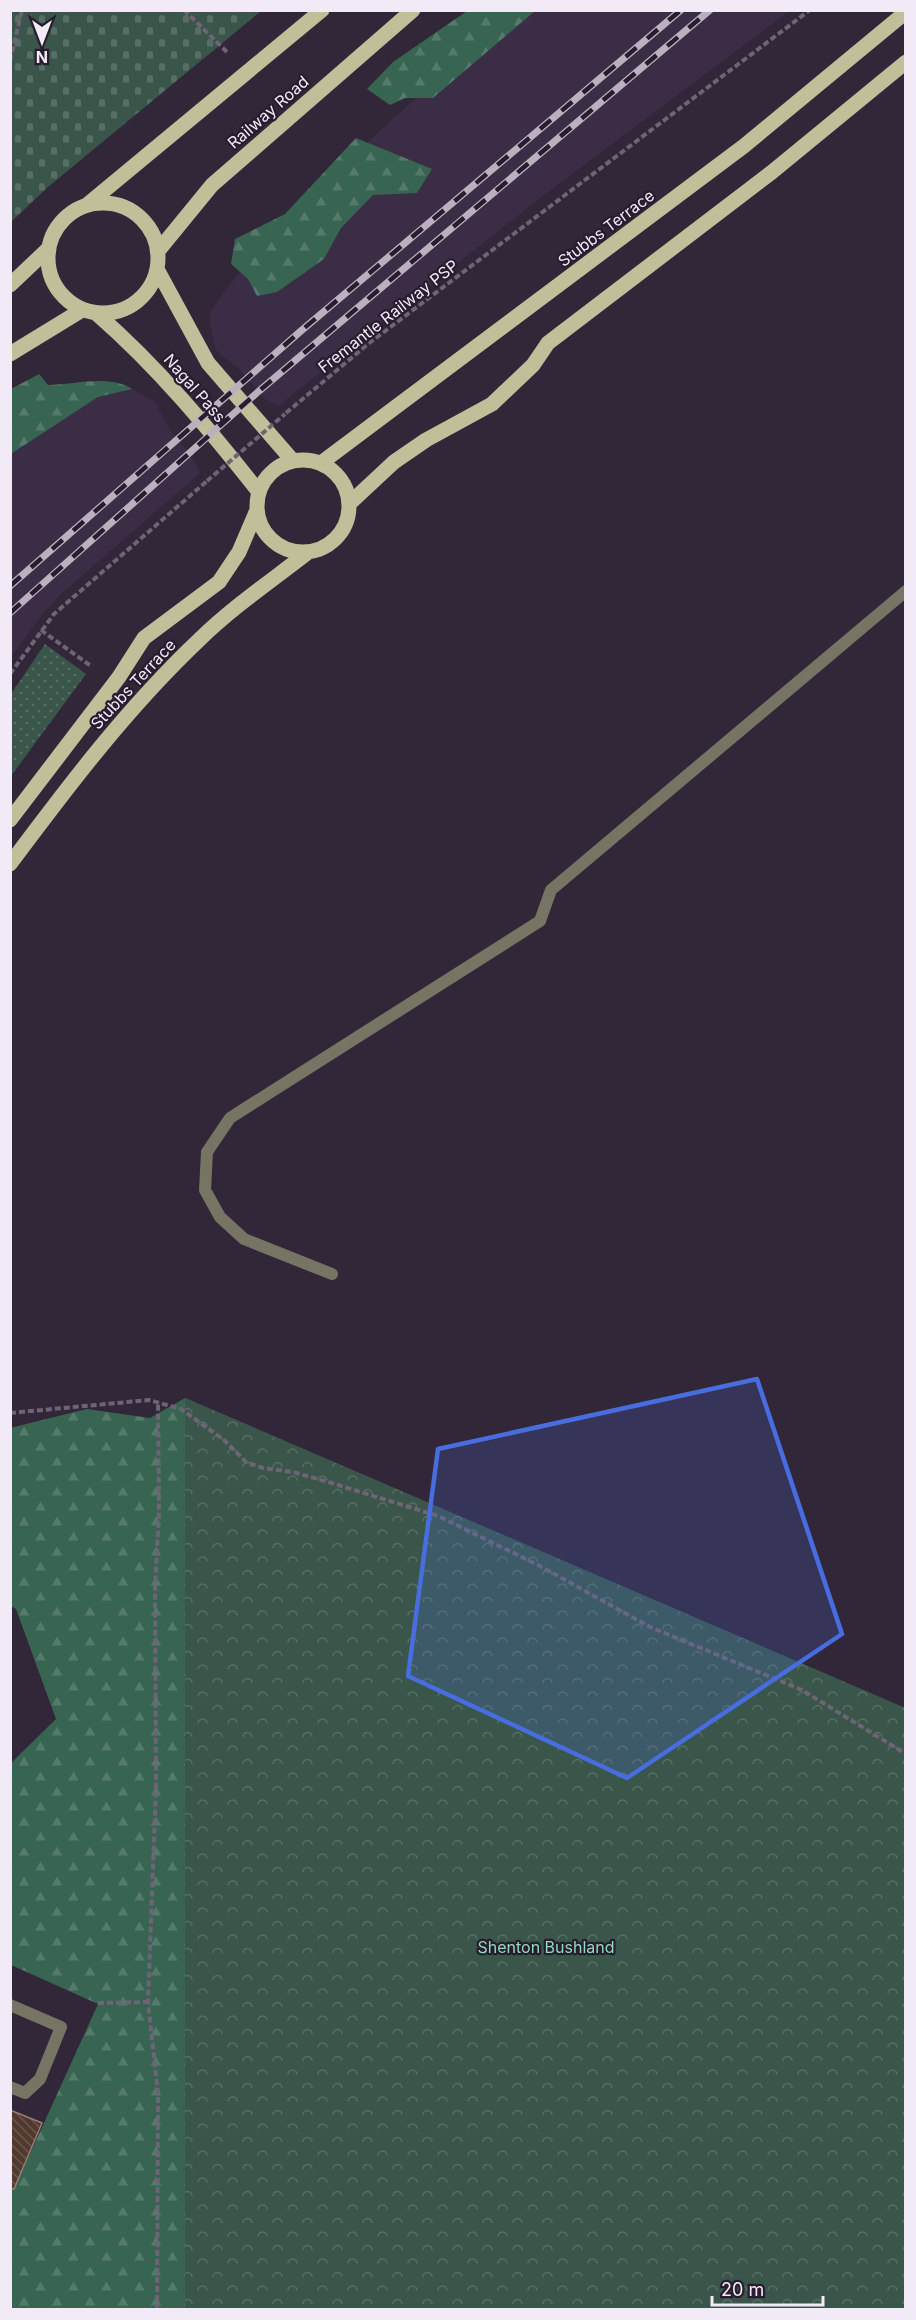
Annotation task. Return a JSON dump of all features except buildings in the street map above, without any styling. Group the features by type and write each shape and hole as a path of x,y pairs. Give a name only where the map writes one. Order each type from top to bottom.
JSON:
{"main road":[{"path":"85,206 322,10"},
{"name":"Railway Road","path":"158,251 212,185 413,10"},
{"name":"Stubbs Terrace","path":"321,463 744,146 906,12"},
{"path":"350,502 394,462 426,440 492,404 526,372 556,336 772,172 906,62"},
{"path":"102,202 132,211 154,236 158,251 158,269 152,285 142,298 114,313 89,312 66,301 54,286 48,268 48,249 52,234 60,222 72,212 85,206 102,202"},
{"path":"10,285 48,249"},
{"name":"Nagal Pass","path":"158,269 208,363 293,461"},
{"path":"10,354 89,312"},
{"name":"Nagal Pass","path":"89,312 134,345 179,395 259,492"},
{"path":"307,460 321,463 341,479 350,502 349,517 339,536 321,549 307,553 292,552 279,546 260,524 257,510 259,492 266,478 278,468 293,461 307,460"},
{"name":"Stubbs Terrace","path":"10,819 119,677 144,638 164,621 210,591 226,573 257,510"},
{"name":"Stubbs Terrace","path":"10,864 96,750 165,674 201,638 307,553"}],"lane":[{"path":"332,1274 244,1239 220,1217 205,1190 207,1152 230,1118 540,921 551,890 906,591"},
{"path":"10,2005 61,2027 40,2079 25,2093 10,2087"}],"path":[{"path":"10,61 22,10"},
{"path":"184,10 247,72"},
{"name":"Fremantle Railway PSP","path":"10,674 54,614 368,344 810,10"},
{"path":"41,630 91,666"},
{"path":"10,1413 128,1401 158,1402 180,1409 224,1440 246,1462 263,1468 293,1472 438,1516 540,1566 650,1627 717,1657 802,1690 906,1754"},
{"path":"157,2310 158,2094 148,2002 156,1787 155,1586 159,1512 158,1402"},
{"path":"98,2003 148,2002"}],"highlighted area":[{"path":"757,1379 842,1634 627,1778 408,1676 438,1449"}],"shaded area":[{"path":"511,11 789,11 540,198 278,406 265,399 239,369 216,350 210,326 211,311 277,225"},
{"path":"132,389 154,401 170,430 194,460 200,473 61,594 45,611 11,657 11,454 98,397"}],"green space":[{"path":"11,10 261,11 48,187 11,222"},
{"path":"467,11 535,11 433,98 405,98 390,105 367,89 393,62"},
{"path":"356,138 432,169 417,193 373,195 341,228 324,259 277,292 257,296 248,279 231,264 235,239 285,214"},
{"path":"39,374 48,385 102,381 113,382 132,389 98,397 11,454 11,389"},
{"path":"45,644 86,674 11,776 11,694"},
{"name":"Shenton Bushland","path":"185,1398 905,1708 905,2309 11,2309 11,2188 14,2189 98,2004 11,1965 11,1763 56,1719 16,1609 11,1606 10,1428 87,1409 150,1418"},
{"name":"Shenton Bushland","path":"185,1398 905,1708 905,2309 185,2309"}],"railway":[{"path":"10,586 302,330 681,10"},
{"path":"10,613 259,391 710,10"}]}
